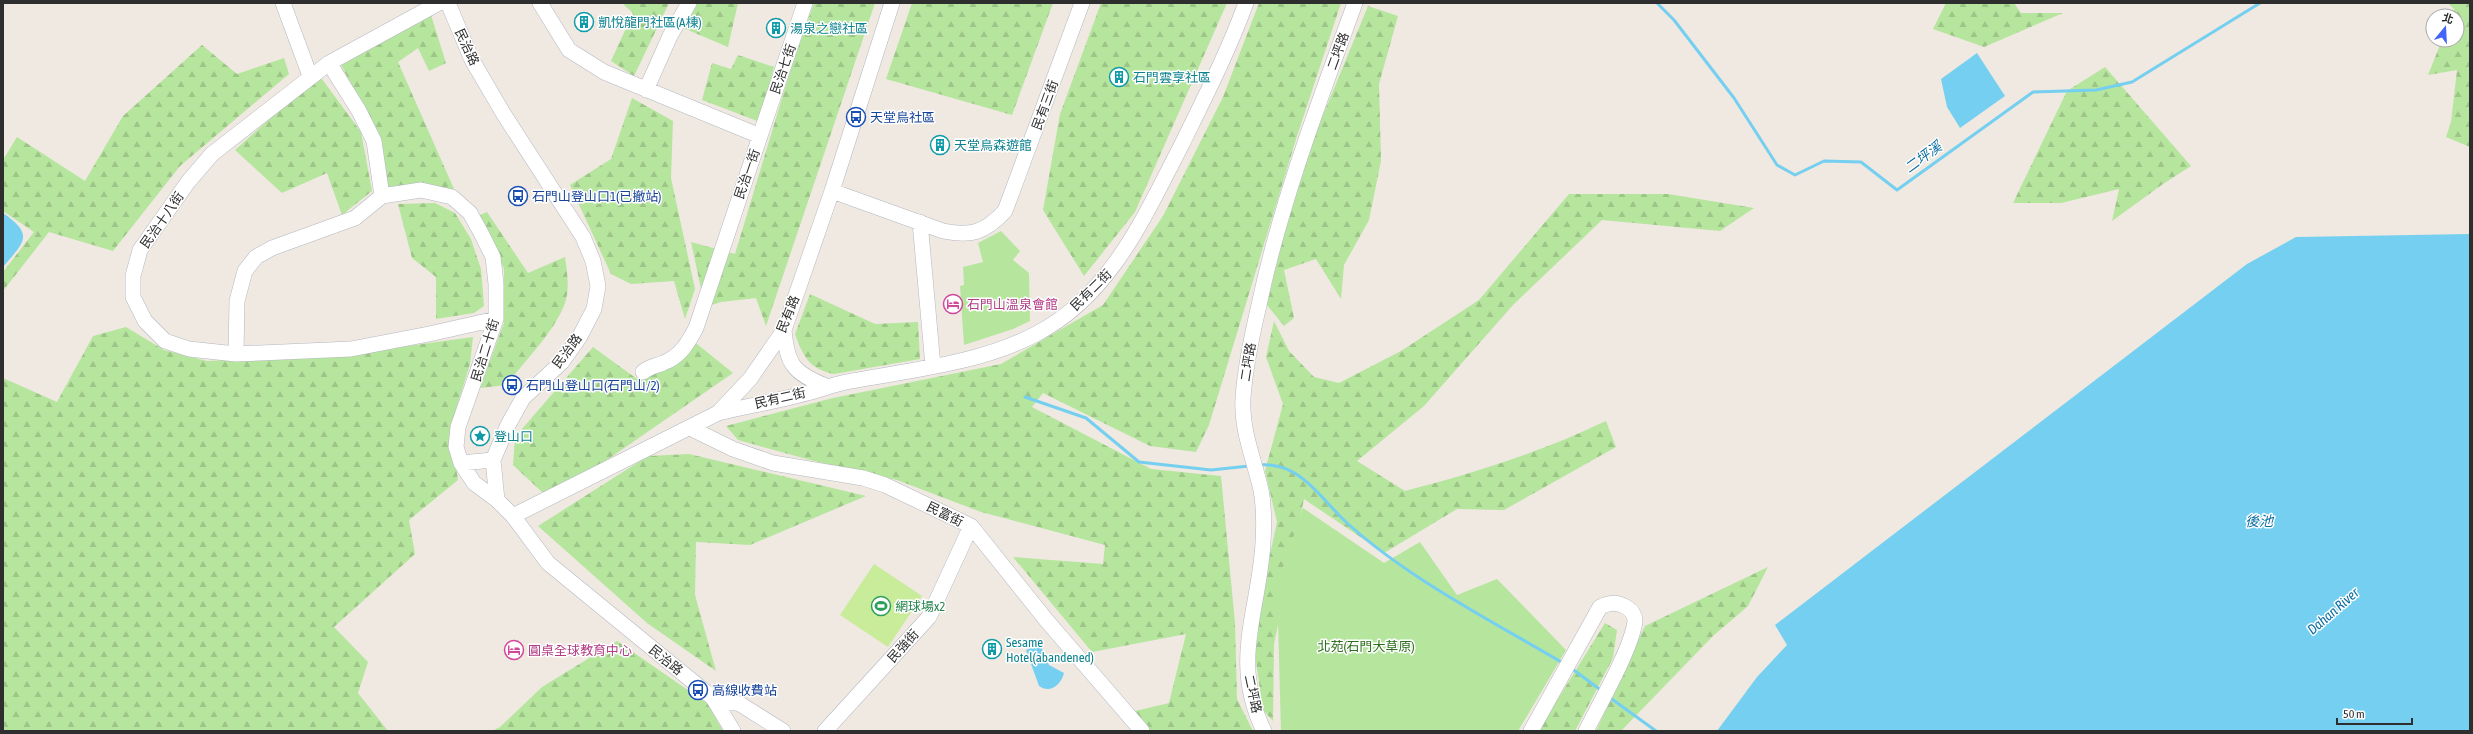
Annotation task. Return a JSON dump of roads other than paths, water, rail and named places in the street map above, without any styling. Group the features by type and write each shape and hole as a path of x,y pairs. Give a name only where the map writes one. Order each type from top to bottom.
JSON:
{"street":[{"path":"283,3 310,76"},
{"name":"民治十八街","path":"439,3 329,63 310,76 212,154 188,182 140,250 133,276 133,297 145,321 165,341 189,349 236,354 350,348 429,334 496,319"},
{"name":"民治路","path":"448,3 472,60 502,113 583,237 592,261 598,286 594,309 579,338 562,362 523,398 508,425 493,460 496,500 512,516 548,563 713,698"},
{"name":"民治一街","path":"541,3 569,50 604,72 760,136 696,328 685,348 665,363 648,368 643,372"},
{"path":"646,90 670,36 689,3"},
{"name":"民治七街","path":"760,136 805,3"},
{"name":"民有路","path":"512,516 718,413 750,379 784,330 832,191 892,3"},
{"name":"民有三街","path":"832,191 920,222 960,234 977,232 991,226 1005,211 1082,3"},
{"name":"民有二街","path":"718,413 808,393 826,386 933,366 1001,349 1038,333 1089,295 1113,268 1133,239 1201,105 1246,3"},
{"name":"二坪路","path":"1264,731 1252,699 1246,656 1261,559 1263,527 1261,491 1245,431 1244,390 1264,280 1286,203 1355,3"},
{"path":"329,63 359,111 374,142 382,196"},
{"name":"民治二十街","path":"236,354 237,301 245,271 256,257 285,242 354,218 382,196 421,190 452,197 470,213 493,257 496,284 496,319 458,427 456,447 461,463 474,483 496,500"},
{"path":"920,222 933,366"},
{"path":"784,330 786,354 794,367 808,380 826,386"},
{"name":"民富街","path":"690,428 733,449 773,463 863,478 885,485 971,526 1047,621 1142,731"},
{"path":"461,463 493,460"},
{"name":"民強街","path":"825,731 929,617 971,526"},
{"path":"1531,731 1600,607 1612,602 1623,605 1632,610 1635,620 1626,651 1586,731"},
{"path":"713,698 732,729"},
{"path":"713,698 740,704 783,731"}],"water":[{"path":"1977,53 2005,96 1960,128 1947,107 1941,79"},
{"path":"3,213 19,227 23,233 23,239 21,245 3,267"},
{"name":"後池","path":"2470,234 2470,731 1717,731 1757,677 1787,645 1775,625 2247,264 2296,237"},
{"path":"1040,644 1049,665 1064,673 1058,684 1051,689 1039,686 1026,650"}],"waterway":[{"name":"二坪溪","path":"1657,3 1674,20 1734,98 1777,165 1795,175 1824,161 1861,162 1897,190 2033,92 2096,90 2132,82 2260,3"},
{"path":"1025,397 1086,418 1139,462 1211,470 1249,466"},
{"path":"1259,465 1273,465 1298,475 1318,492 1346,522 1396,562 1479,615 1563,663"},
{"path":"1571,668 1602,691"},
{"path":"1609,697 1656,731"}],"place":[{"name":"凱悅龍門社區(A棟)","path":"584,22"},
{"name":"湯泉之戀社區","path":"776,28"},
{"name":"石門雲享社區","path":"1119,77"},
{"name":"天堂鳥社區","path":"856,117"},
{"name":"天堂鳥森遊館","path":"940,145"},
{"name":"石門山登山口1(已撤站)","path":"518,196"},
{"name":"石門山溫泉會館","path":"953,304"},
{"name":"石門山登山口(石門山/2)","path":"512,385"},
{"name":"登山口","path":"480,436"},
{"name":"網球場x2","path":"881,606"},
{"name":"Sesame Hotel(abandened)","path":"992,649"},
{"name":"圓桌全球教育中心","path":"514,650"},
{"name":"高線收費站","path":"698,690"}],"water label":[{"name":"Dahan River","path":"2333,611"}],"park label":[{"name":"北苑(石門大草原)","path":"1366,646"}]}
